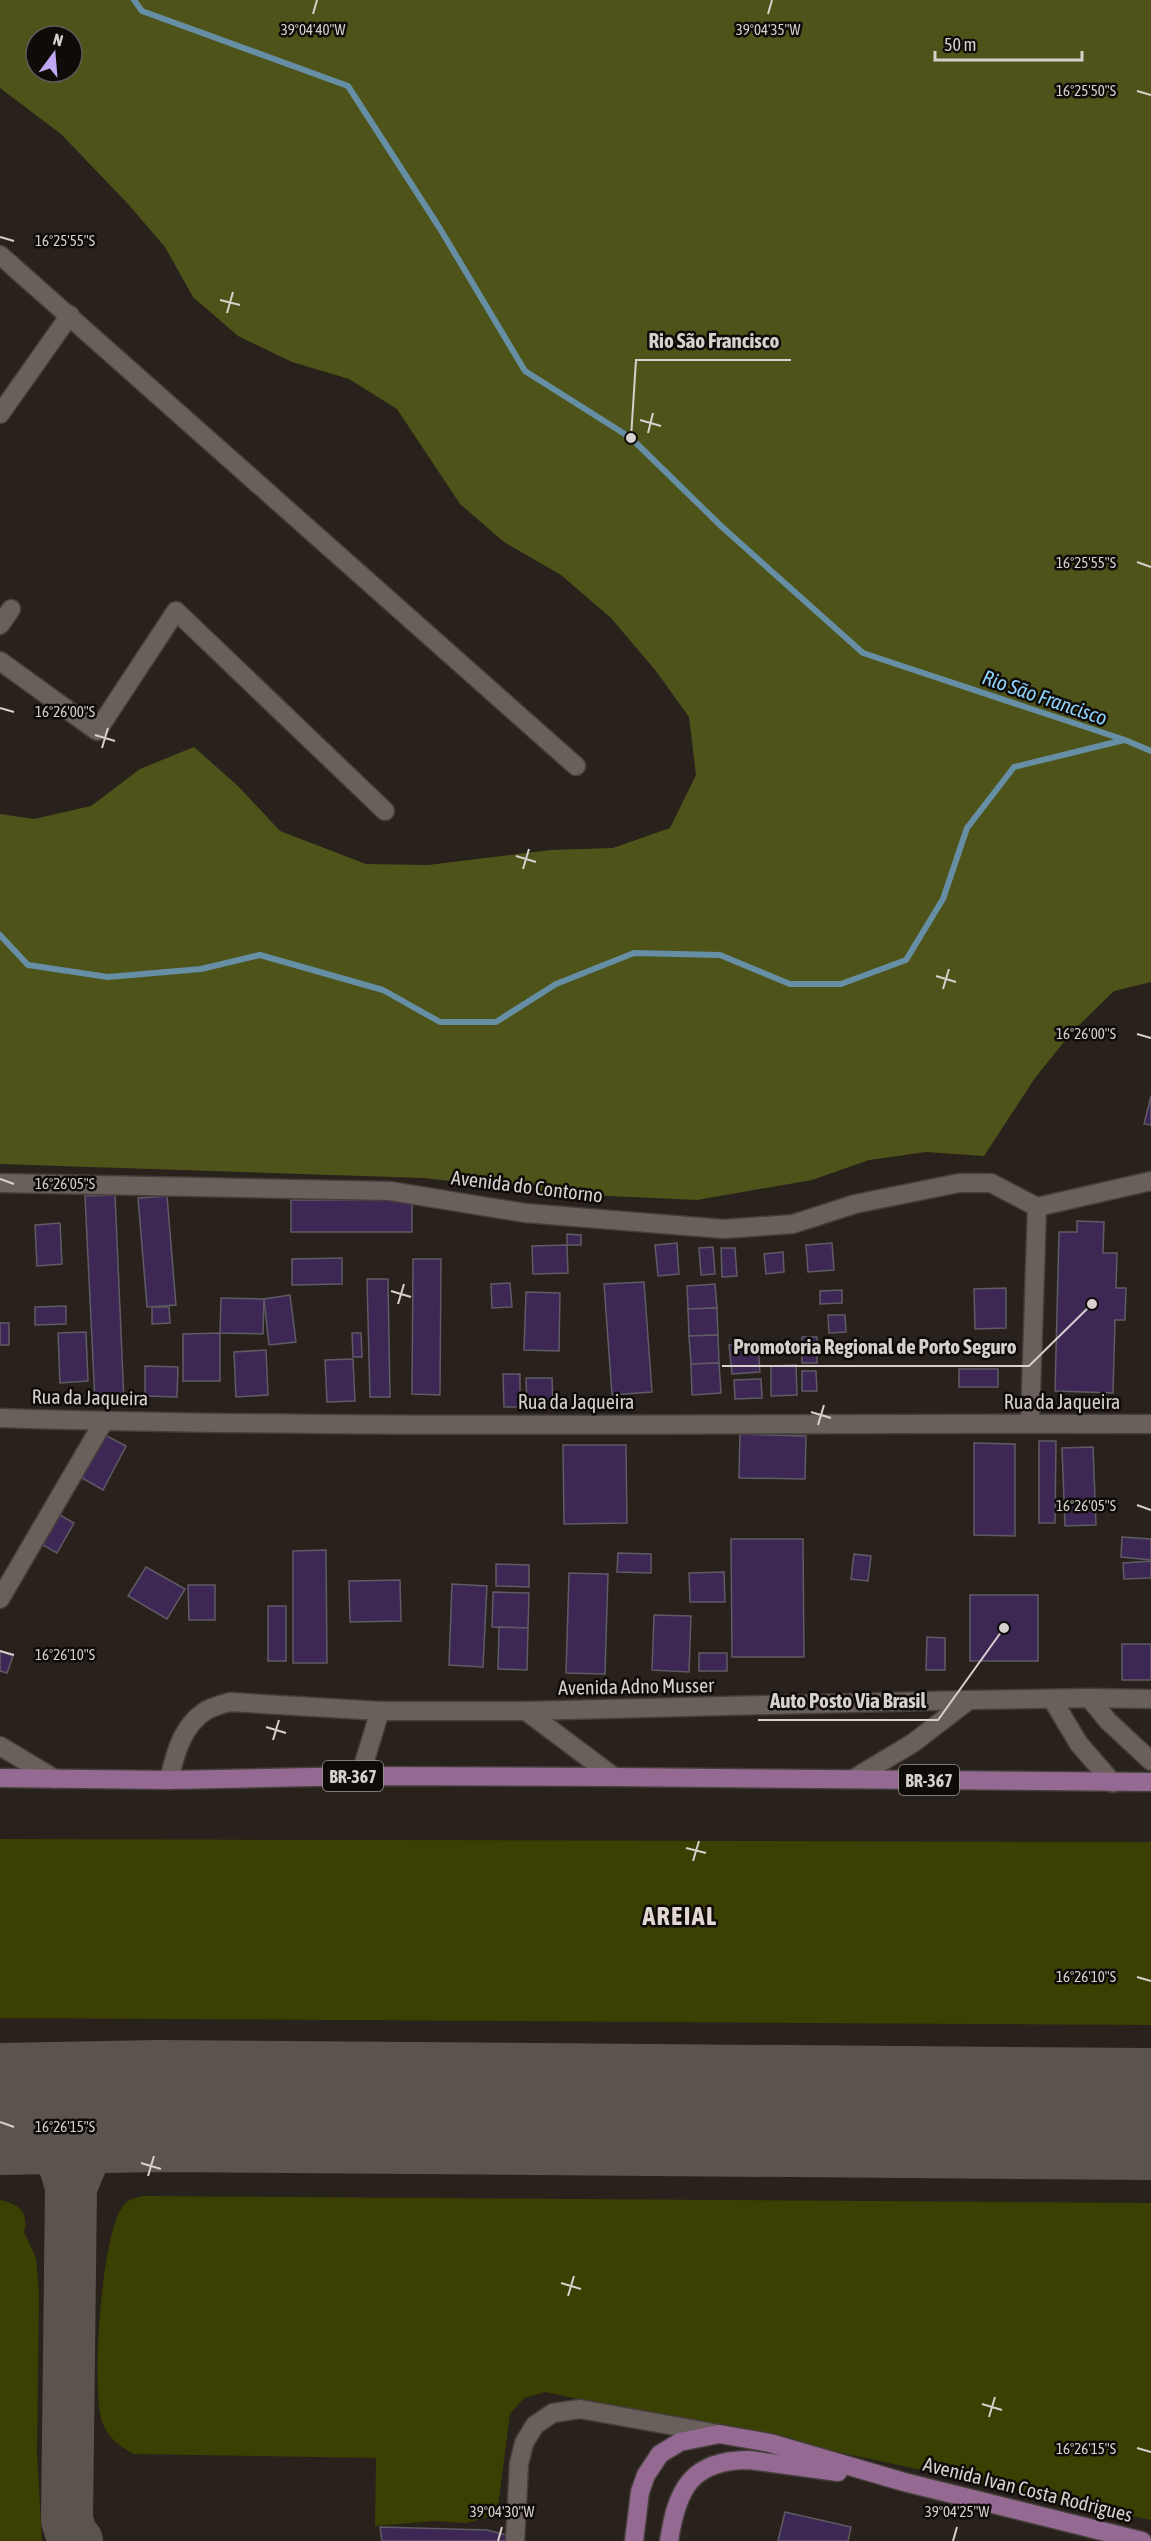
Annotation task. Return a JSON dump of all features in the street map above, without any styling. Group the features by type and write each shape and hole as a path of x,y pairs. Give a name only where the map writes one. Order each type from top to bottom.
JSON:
{"main road":[{"name":"BR-367","path":"0,1778 169,1780 360,1776 1151,1782"},
{"name":"Avenida Ivan Costa Rodrigues","path":"634,2541 640,2492 646,2475 660,2454 680,2442 719,2434 770,2443 903,2482 1142,2541"},
{"name":"Avenida Ivan Costa Rodrigues","path":"669,2541 673,2513 685,2485 698,2472 715,2465 735,2460 749,2460 903,2482"}],"street":[{"path":"0,255 576,766"},
{"path":"0,414 70,315"},
{"path":"0,625 11,609"},
{"path":"0,661 97,731 176,611 385,811"},
{"path":"1030,1424 1037,1207 1151,1181"},
{"name":"Avenida do Contorno","path":"0,1183 390,1191 525,1213 724,1229 793,1224 855,1204 959,1183 991,1183 1037,1207"},
{"name":"Rua da Jaqueira","path":"0,1418 104,1421 1151,1424"},
{"path":"0,1599 104,1421"},
{"path":"1089,1698 1108,1720 1151,1761"},
{"path":"1052,1699 1079,1744 1113,1783"},
{"name":"Avenida Adno Musser","path":"169,1780 176,1749 188,1728 207,1710 230,1702 380,1711 526,1711 969,1700 1151,1699"},
{"path":"853,1779 913,1743 969,1700"},
{"path":"360,1776 380,1711"},
{"path":"526,1711 614,1777"},
{"path":"0,1746 56,1779"},
{"path":"515,2541 519,2464 524,2443 535,2425 553,2413 580,2409 719,2434"}],"green space":[{"path":"0,0 1151,0 1151,982 1114,991 1072,1032 1035,1078 984,1156 926,1152 869,1160 812,1180 697,1200 565,1194 424,1178 0,1164 0,814 34,819 91,806 140,769 194,747 239,787 280,831 366,864 428,865 550,850 613,848 670,828 696,775 689,717 656,671 611,618 561,575 504,542 460,504 397,409 349,379 292,362 238,336 193,297 165,247 128,204 61,134 0,88"},
{"path":"0,1839 1151,1842 1151,2025 0,2018"},
{"path":"143,2196 1151,2203 1151,2520 824,2449 545,2392 524,2398 510,2414 497,2514 467,2523 435,2521 375,2526 376,2458 134,2454 115,2441 102,2422 99,2404 98,2346 104,2278 115,2222 125,2204"},
{"path":"0,2200 12,2203 24,2214 24,2232 36,2258 39,2293 37,2453 42,2541 0,2541"}],"building":[{"path":"1151,1096 1151,1125 1144,1124"},
{"path":"115,1195 124,1401 95,1402 85,1196"},
{"path":"167,1196 176,1305 147,1307 138,1198"},
{"path":"291,1200 412,1200 412,1232 291,1232"},
{"path":"1077,1221 1104,1222 1103,1253 1117,1253 1116,1288 1126,1288 1125,1320 1115,1320 1113,1393 1055,1391 1059,1232 1077,1232"},
{"path":"60,1223 62,1264 37,1266 35,1225"},
{"path":"567,1234 581,1235 581,1245 567,1245"},
{"path":"677,1243 679,1274 658,1276 655,1245"},
{"path":"832,1243 834,1270 808,1272 806,1245"},
{"path":"567,1245 568,1273 533,1274 532,1246"},
{"path":"713,1247 715,1274 701,1275 699,1248"},
{"path":"721,1248 735,1248 737,1276 722,1277"},
{"path":"783,1252 784,1272 766,1274 764,1254"},
{"path":"342,1258 342,1284 292,1285 292,1259"},
{"path":"413,1259 441,1259 440,1395 412,1394"},
{"path":"367,1279 388,1279 390,1397 370,1397"},
{"path":"644,1282 652,1392 612,1395 604,1284"},
{"path":"510,1283 512,1307 492,1308 491,1284"},
{"path":"715,1284 717,1308 688,1309 687,1286"},
{"path":"1006,1288 1006,1328 975,1329 974,1289"},
{"path":"842,1290 842,1303 820,1304 820,1291"},
{"path":"526,1292 560,1293 559,1351 524,1350"},
{"path":"290,1295 296,1342 269,1345 264,1299"},
{"path":"221,1298 264,1299 263,1334 220,1333"},
{"path":"66,1306 66,1324 35,1325 35,1307"},
{"path":"152,1307 169,1307 170,1323 152,1324"},
{"path":"717,1308 718,1335 689,1336 688,1309"},
{"path":"828,1315 845,1315 846,1332 829,1333"},
{"path":"0,1323 9,1323 9,1345 0,1345"},
{"path":"86,1332 88,1381 60,1383 58,1333"},
{"path":"220,1333 220,1381 183,1381 183,1334"},
{"path":"352,1333 361,1333 362,1357 353,1357"},
{"path":"718,1335 719,1363 691,1364 689,1336"},
{"path":"802,1337 817,1337 817,1363 802,1363"},
{"path":"758,1343 760,1372 732,1374 729,1345"},
{"path":"266,1350 268,1395 236,1397 234,1352"},
{"path":"353,1359 355,1401 327,1402 325,1360"},
{"path":"719,1363 721,1393 692,1395 691,1364"},
{"path":"796,1365 797,1395 771,1396 771,1366"},
{"path":"145,1366 178,1367 177,1397 145,1396"},
{"path":"959,1369 998,1369 998,1387 959,1387"},
{"path":"802,1371 816,1371 817,1391 802,1391"},
{"path":"503,1374 520,1374 520,1407 504,1407"},
{"path":"526,1378 552,1378 553,1406 527,1406"},
{"path":"761,1379 762,1398 735,1399 734,1380"},
{"path":"740,1434 806,1436 805,1479 739,1478"},
{"path":"105,1435 126,1446 103,1490 82,1478"},
{"path":"1039,1441 1056,1441 1055,1523 1039,1523"},
{"path":"974,1443 1015,1444 1015,1536 974,1535"},
{"path":"563,1445 626,1445 627,1523 564,1524"},
{"path":"1093,1447 1096,1525 1065,1526 1062,1448"},
{"path":"60,1515 74,1523 57,1553 43,1545"},
{"path":"1122,1537 1151,1539 1151,1560 1121,1557"},
{"path":"731,1539 803,1539 804,1657 732,1657"},
{"path":"326,1550 327,1663 293,1663 293,1551"},
{"path":"618,1553 651,1554 651,1573 617,1572"},
{"path":"854,1554 871,1556 868,1581 851,1579"},
{"path":"1151,1561 1151,1578 1124,1579 1123,1563"},
{"path":"496,1564 529,1565 529,1587 496,1586"},
{"path":"146,1567 185,1589 167,1619 128,1596"},
{"path":"724,1572 725,1602 690,1602 689,1573"},
{"path":"569,1573 608,1574 605,1674 566,1673"},
{"path":"400,1580 401,1621 350,1622 349,1581"},
{"path":"452,1584 487,1586 483,1667 449,1665"},
{"path":"188,1585 215,1585 215,1620 189,1620"},
{"path":"493,1592 529,1593 528,1628 492,1627"},
{"path":"970,1595 1038,1595 1038,1661 970,1661"},
{"path":"268,1606 286,1606 286,1661 268,1661"},
{"path":"654,1615 691,1616 689,1672 652,1670"},
{"path":"499,1627 528,1628 527,1670 498,1669"},
{"path":"927,1637 945,1638 945,1670 926,1670"},
{"path":"1122,1644 1151,1644 1151,1680 1122,1680"},
{"path":"0,1651 13,1656 7,1673 0,1671"},
{"path":"699,1653 727,1653 727,1671 699,1671"},
{"path":"785,2512 851,2527 848,2541 778,2541"},
{"path":"380,2527 487,2530 507,2535 506,2541 382,2541"}],"waterway":[{"name":"Rio São Francisco","path":"134,0 142,11 348,86 439,227 525,371 631,438 721,526 863,653 1125,740 1151,751"},
{"path":"0,935 28,965 108,977 201,969 260,955 383,990 440,1022 496,1022 556,984 634,953 720,955 790,984 841,984 906,960 943,899 967,828 1014,767 1124,740"}],"taxiway":[{"path":"77,2541 72,2536 67,2520 71,2188 85,2155 101,2133 124,2118 158,2106"},
{"path":"0,2111 29,2120 49,2137 62,2159 71,2188"}],"runway":[{"path":"0,2109 158,2106 1151,2114"}],"place":[{"name":"Rio São Francisco","path":"631,438"},
{"name":"Promotoria Regional de Porto Seguro","path":"1092,1304"},
{"name":"Auto Posto Via Brasil","path":"1004,1628"}],"district":[{"name":"AREIAL","path":"680,1916"}]}
